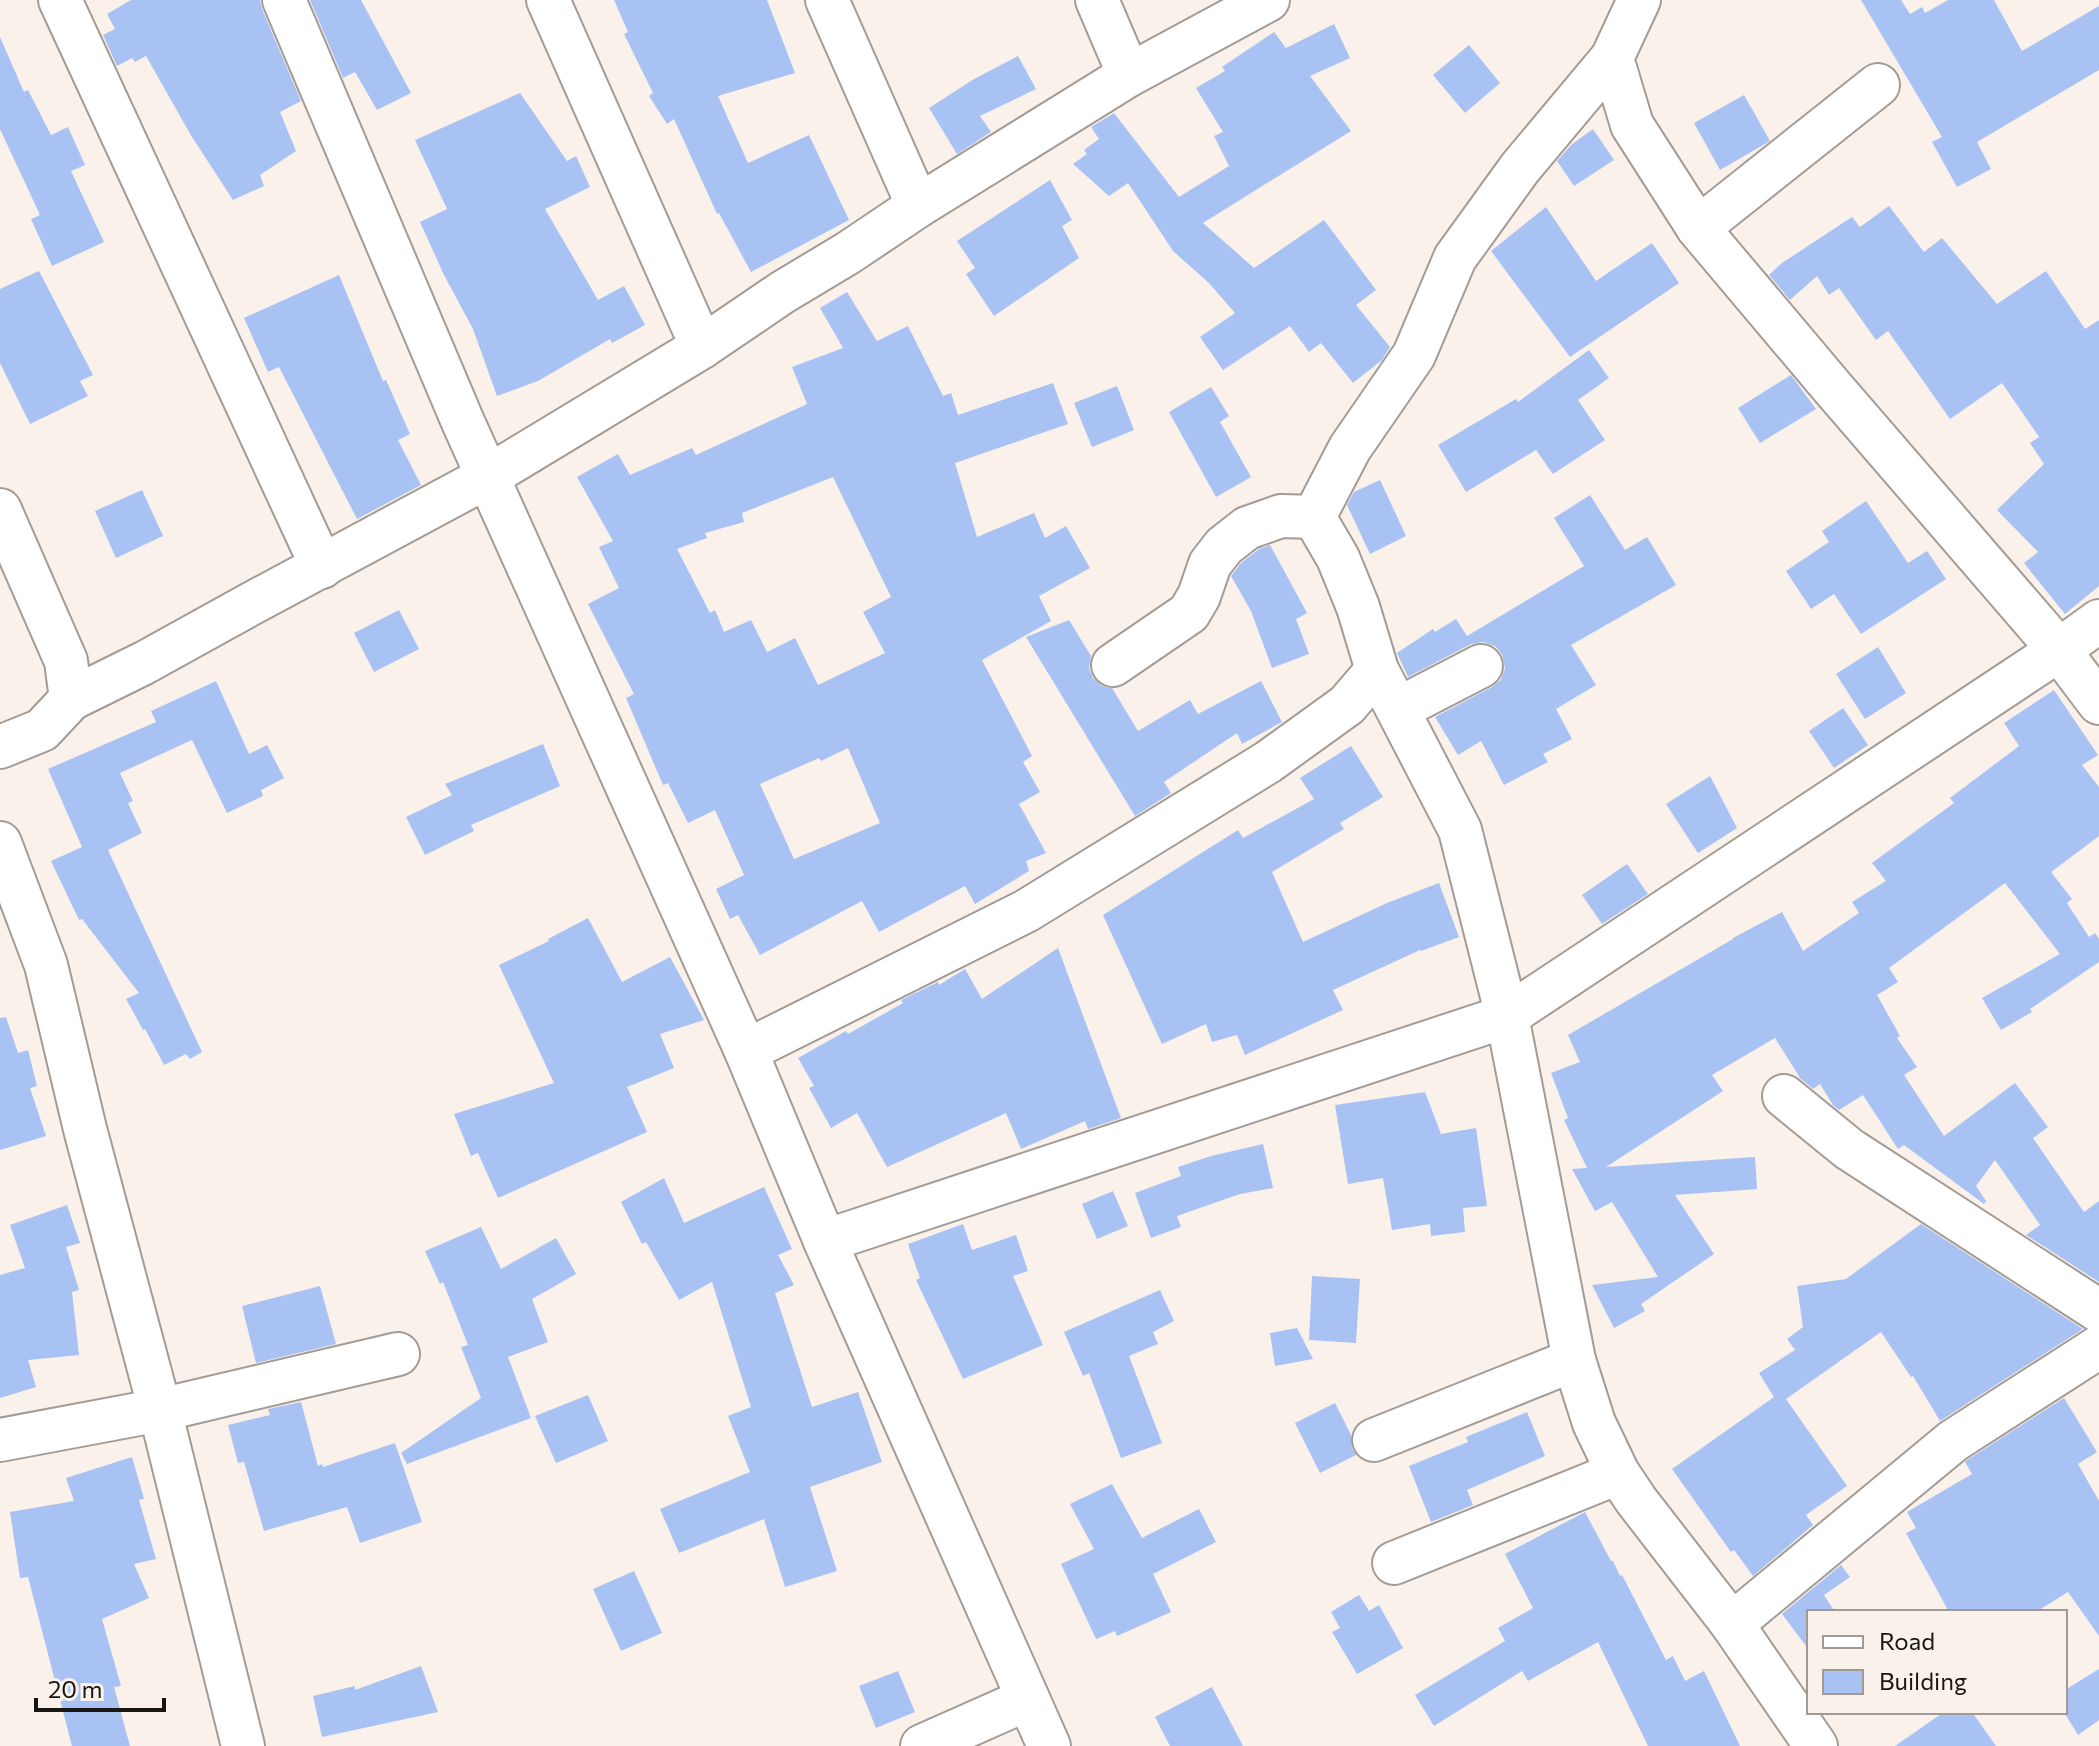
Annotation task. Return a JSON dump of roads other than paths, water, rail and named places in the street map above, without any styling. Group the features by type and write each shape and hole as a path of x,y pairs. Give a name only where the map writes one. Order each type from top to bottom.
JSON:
{"street":[{"path":"60,0 322,567"},
{"path":"284,0 487,477 746,1051 825,1241 1049,1746"},
{"path":"548,0 702,347"},
{"path":"827,0 918,206"},
{"path":"1097,0 1129,75"},
{"path":"0,747 42,730 71,699 144,663 487,477 702,347 918,206 1129,75 1268,0"},
{"path":"1314,517 1350,448 1414,355 1455,258 1520,168 1612,58 1639,0"},
{"path":"1612,58 1632,125 1698,228 2059,650 2099,703"},
{"path":"1698,228 1878,85"},
{"path":"0,510 66,661 71,699"},
{"path":"1113,665 1189,613 1199,596 1210,564 1224,546 1247,528 1281,516 1314,517"},
{"path":"1314,517 1338,558 1358,607 1377,670 1460,830 1507,1016 1574,1360 1594,1423 1618,1473 1636,1500 1732,1624 1816,1746"},
{"path":"825,1241 1507,1016 2099,621"},
{"path":"1398,709 1481,666"},
{"path":"746,1051 1026,911 1304,738 1347,705 1377,670"},
{"path":"0,843 46,965 243,1746"},
{"path":"1784,1096 1849,1149 2099,1311"},
{"path":"1732,1624 1953,1441 2099,1347"},
{"path":"0,1440 160,1410 398,1354"},
{"path":"1374,1440 1574,1360"},
{"path":"1394,1563 1618,1473"},
{"path":"922,1746 1028,1699"}]}
